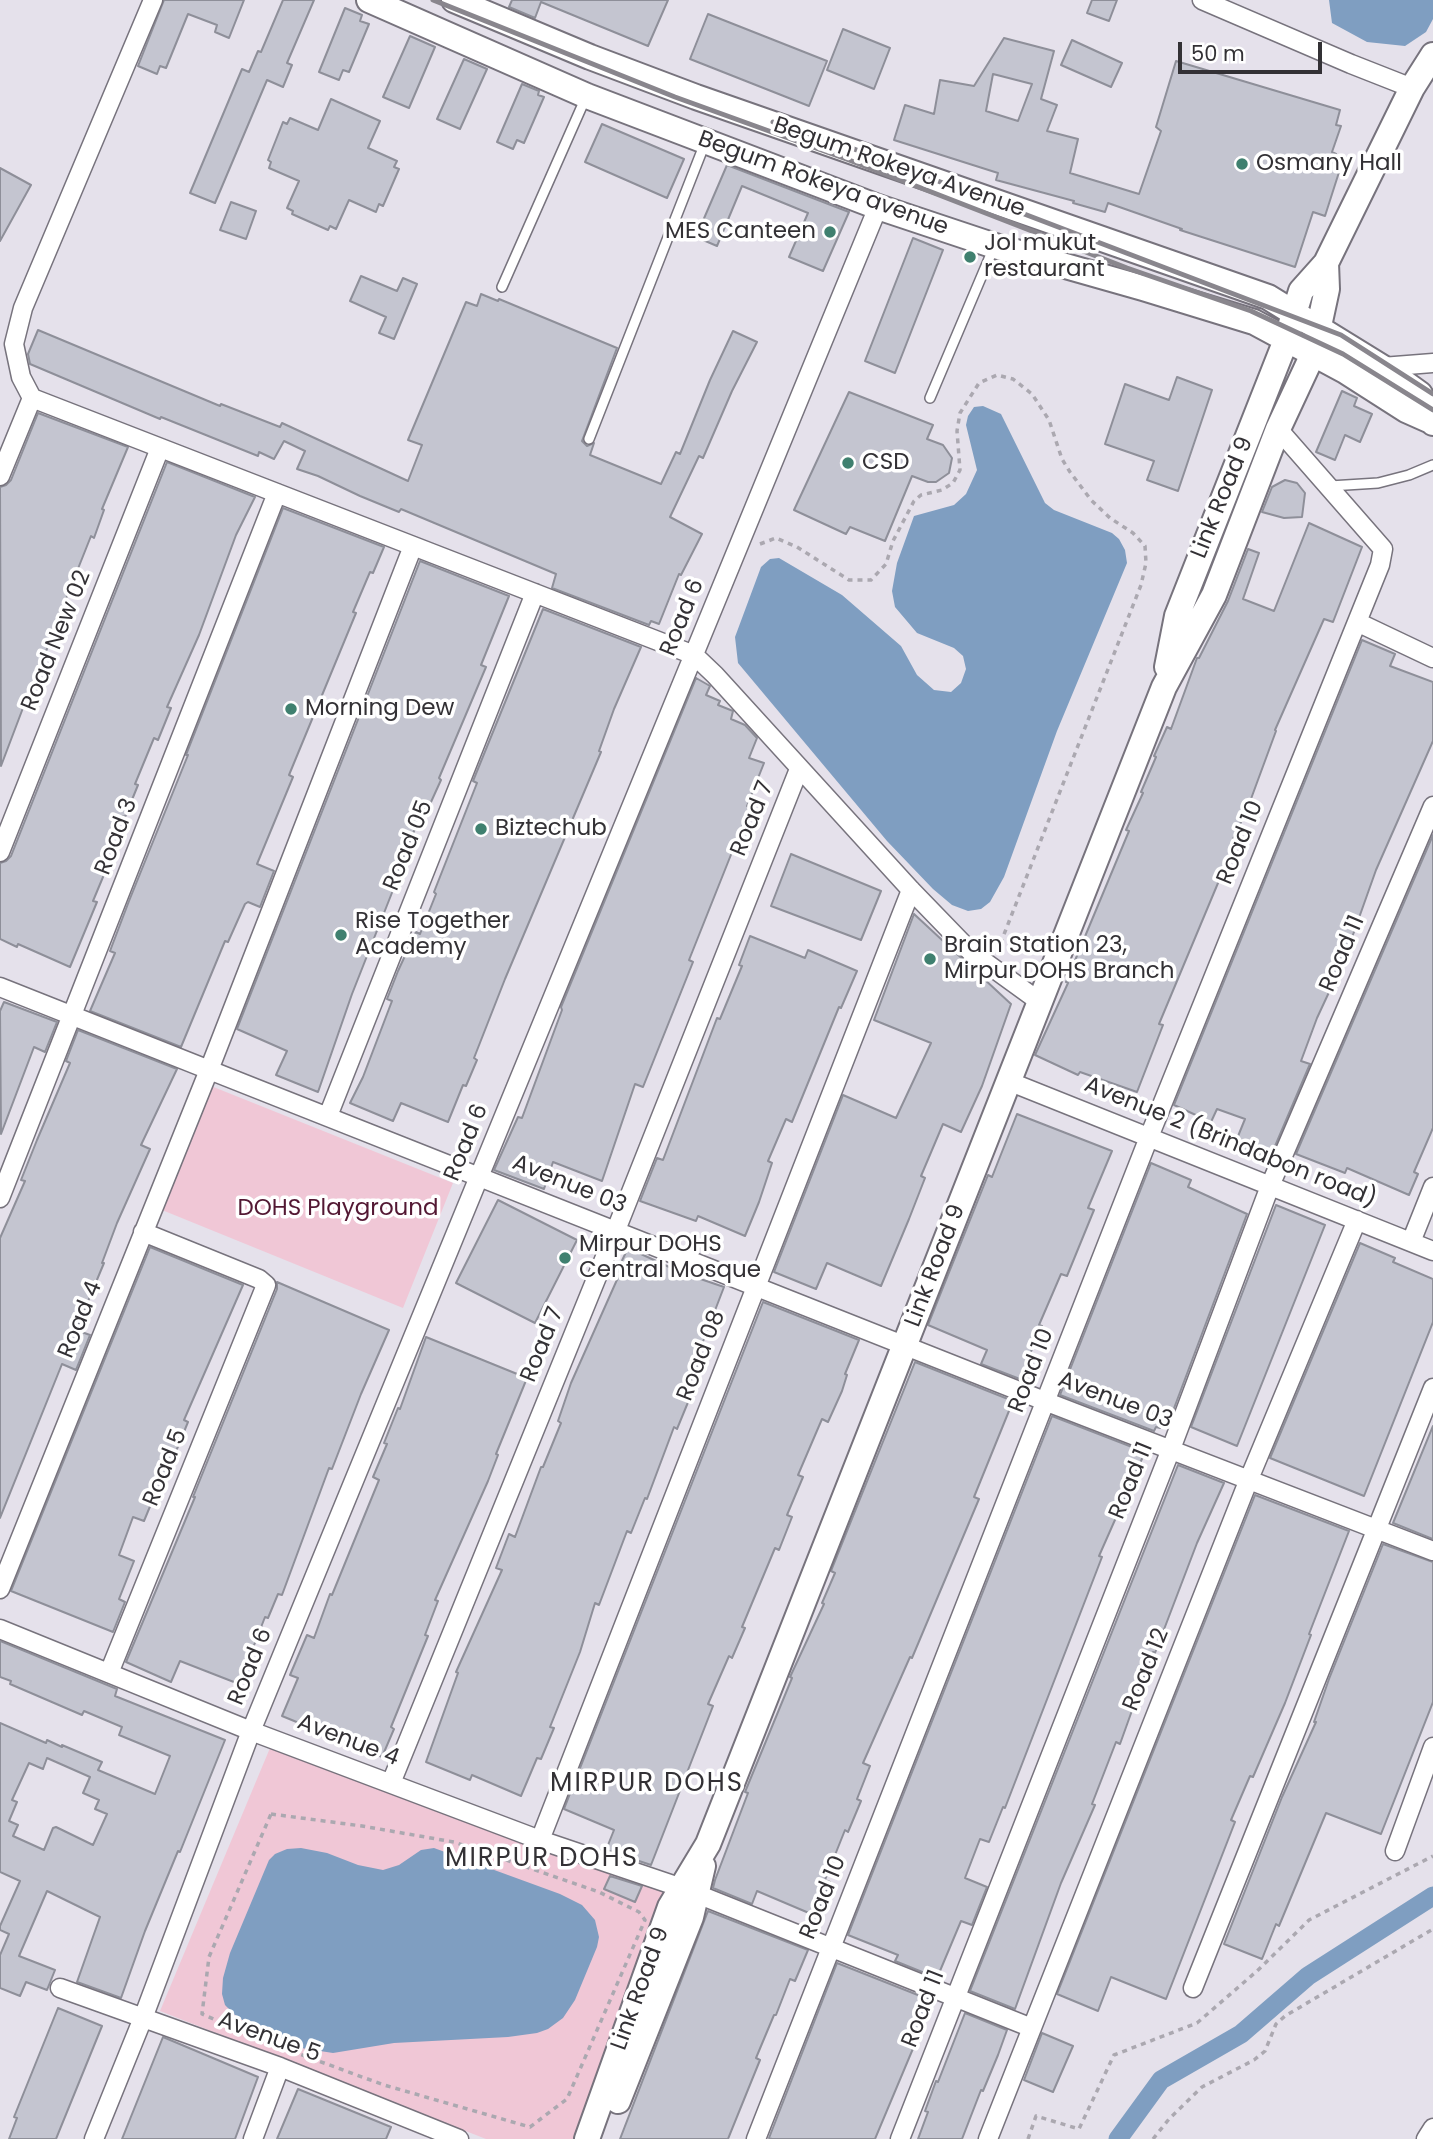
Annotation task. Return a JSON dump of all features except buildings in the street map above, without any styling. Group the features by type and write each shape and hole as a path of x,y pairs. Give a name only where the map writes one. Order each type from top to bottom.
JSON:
{"main road":[{"name":"Begum Rokeya avenue","path":"369,0 587,96 878,207 995,246 1244,319 1345,371 1406,410 1433,422"},
{"name":"Begum Rokeya Avenue","path":"454,0 488,6 696,97 1268,297 1382,367 1420,394 1433,422"},
{"path":"1326,262 1412,88 1433,55"},
{"name":"Link Road 9","path":"1164,687 1177,616 1286,340 1301,290 1326,262"},
{"name":"Link Road 9","path":"602,2139 691,1917 689,1891 1164,687 1214,594 1278,429 1313,354 1327,289 1326,262"},
{"name":"Link Road 9","path":"587,2139 670,1907 689,1891"}],"street":[{"path":"153,0 23,308 15,344 21,377 32,398 694,655 971,952 1040,1002"},
{"path":"1202,0 1412,88"},
{"name":"Road 6","path":"94,2139 143,2018 251,1731 878,207"},
{"path":"1382,367 1433,363"},
{"path":"0,477 32,398"},
{"path":"1278,429 1327,486"},
{"name":"Road New 02","path":"0,852 160,448"},
{"name":"Road 10","path":"756,2139 1149,1138 1380,565 1383,549 1327,486"},
{"name":"Road 3","path":"0,1198 277,493"},
{"name":"Road 4","path":"0,1589 209,1070 413,546"},
{"name":"Road 05","path":"328,1116 535,593"},
{"path":"1357,622 1433,658"},
{"name":"Road 7","path":"391,1783 616,1230 799,769"},
{"name":"Road 11","path":"900,2139 1171,1449 1270,1186 1433,806"},
{"name":"Road 08","path":"540,1840 911,890"},
{"name":"Avenue 03","path":"0,987 1047,1402 1433,1551"},
{"name":"Avenue 2 (Brindabon road)","path":"1008,1081 1433,1251"},
{"path":"1411,1242 1433,1187"},
{"name":"Road 12","path":"988,2139 1249,1479 1357,1220"},
{"name":"Road 5","path":"109,1673 266,1285 143,1232"},
{"path":"1193,1988 1431,1397"},
{"name":"Avenue 4","path":"0,1629 251,1731 540,1840 689,1891 1032,2028"},
{"path":"1395,1851 1433,1747"},
{"name":"Avenue 5","path":"60,1988 280,2067 424,2132 459,2139"},
{"path":"253,2139 280,2067"},
{"path":"1426,2139 1433,2128"}],"lane":[{"path":"502,287 587,96"},
{"path":"589,439 706,141"},
{"path":"930,398 995,246"},
{"path":"1327,486 1378,484 1409,475 1433,464"}],"path":[{"path":"754,549 762,542 776,538 797,547 849,580 872,580 886,564 893,541 914,501 920,495 942,490 953,483 960,470 957,431 960,413 979,383 998,375 1013,379 1032,394 1049,420 1062,458 1070,472 1091,500 1110,518 1133,533 1145,546 1146,563 1141,585 1001,942 971,952"},
{"path":"271,1814 454,1842 599,1892 639,1912 645,1920 641,1927 567,2099 530,2127 384,2085 264,2041 202,2014 209,1957 271,1814"},
{"path":"1028,2139 1036,2116 1079,2129 1114,2055 1197,2023 1310,1920 1433,1856"},
{"path":"1153,2139 1202,2087 1254,2060 1265,2051 1276,2024 1285,2016 1433,1929"}],"green space":[{"name":"DOHS Playground","path":"211,1086 453,1183 403,1308 162,1210"},
{"path":"270,1748 671,1892 582,2139 486,2139 160,2011"}],"water":[{"path":"1329,0 1433,0 1433,19 1426,32 1405,46 1367,42 1332,23"},
{"path":"983,406 1001,414 1045,503 1054,510 1112,533 1125,550 1127,563 1057,731 1004,877 990,902 981,909 968,911 952,905 933,889 887,841 738,663 735,637 761,567 770,559 779,558 842,595 901,646 917,675 934,690 951,692 961,683 966,669 963,656 954,648 917,633 895,607 892,591 897,563 914,516 954,505 966,494 977,470 966,425 974,407"},
{"path":"301,1848 383,1870 399,1865 421,1850 434,1848 560,1894 582,1905 595,1920 599,1937 575,2000 563,2018 537,2033 394,2043 333,2053 301,2048 238,2018 225,2005 222,1994 230,1953 269,1860 287,1849"}],"waterway":[{"path":"1118,2139 1161,2080 1241,2034 1308,1976 1433,1896"}],"railway":[{"path":"433,0 675,97 849,160 1127,268 1251,311 1343,354 1433,410"},
{"path":"773,122 854,149 1341,335 1433,394"}],"place":[{"name":"Osmany Hall","path":"1242,164"},
{"name":"MES Canteen","path":"830,232"},
{"name":"Jol mukut restaurant","path":"970,257"},
{"name":"CSD","path":"848,463"},
{"name":"Morning Dew","path":"291,709"},
{"name":"Biztechub","path":"481,829"},
{"name":"Rise Together Academy","path":"341,935"},
{"name":"Brain Station 23, Mirpur DOHS Branch","path":"930,959"},
{"name":"Mirpur DOHS Central Mosque","path":"565,1258"}],"district":[{"name":"MIRPUR DOHS","path":"647,1784"},
{"name":"MIRPUR DOHS","path":"542,1859"}]}
